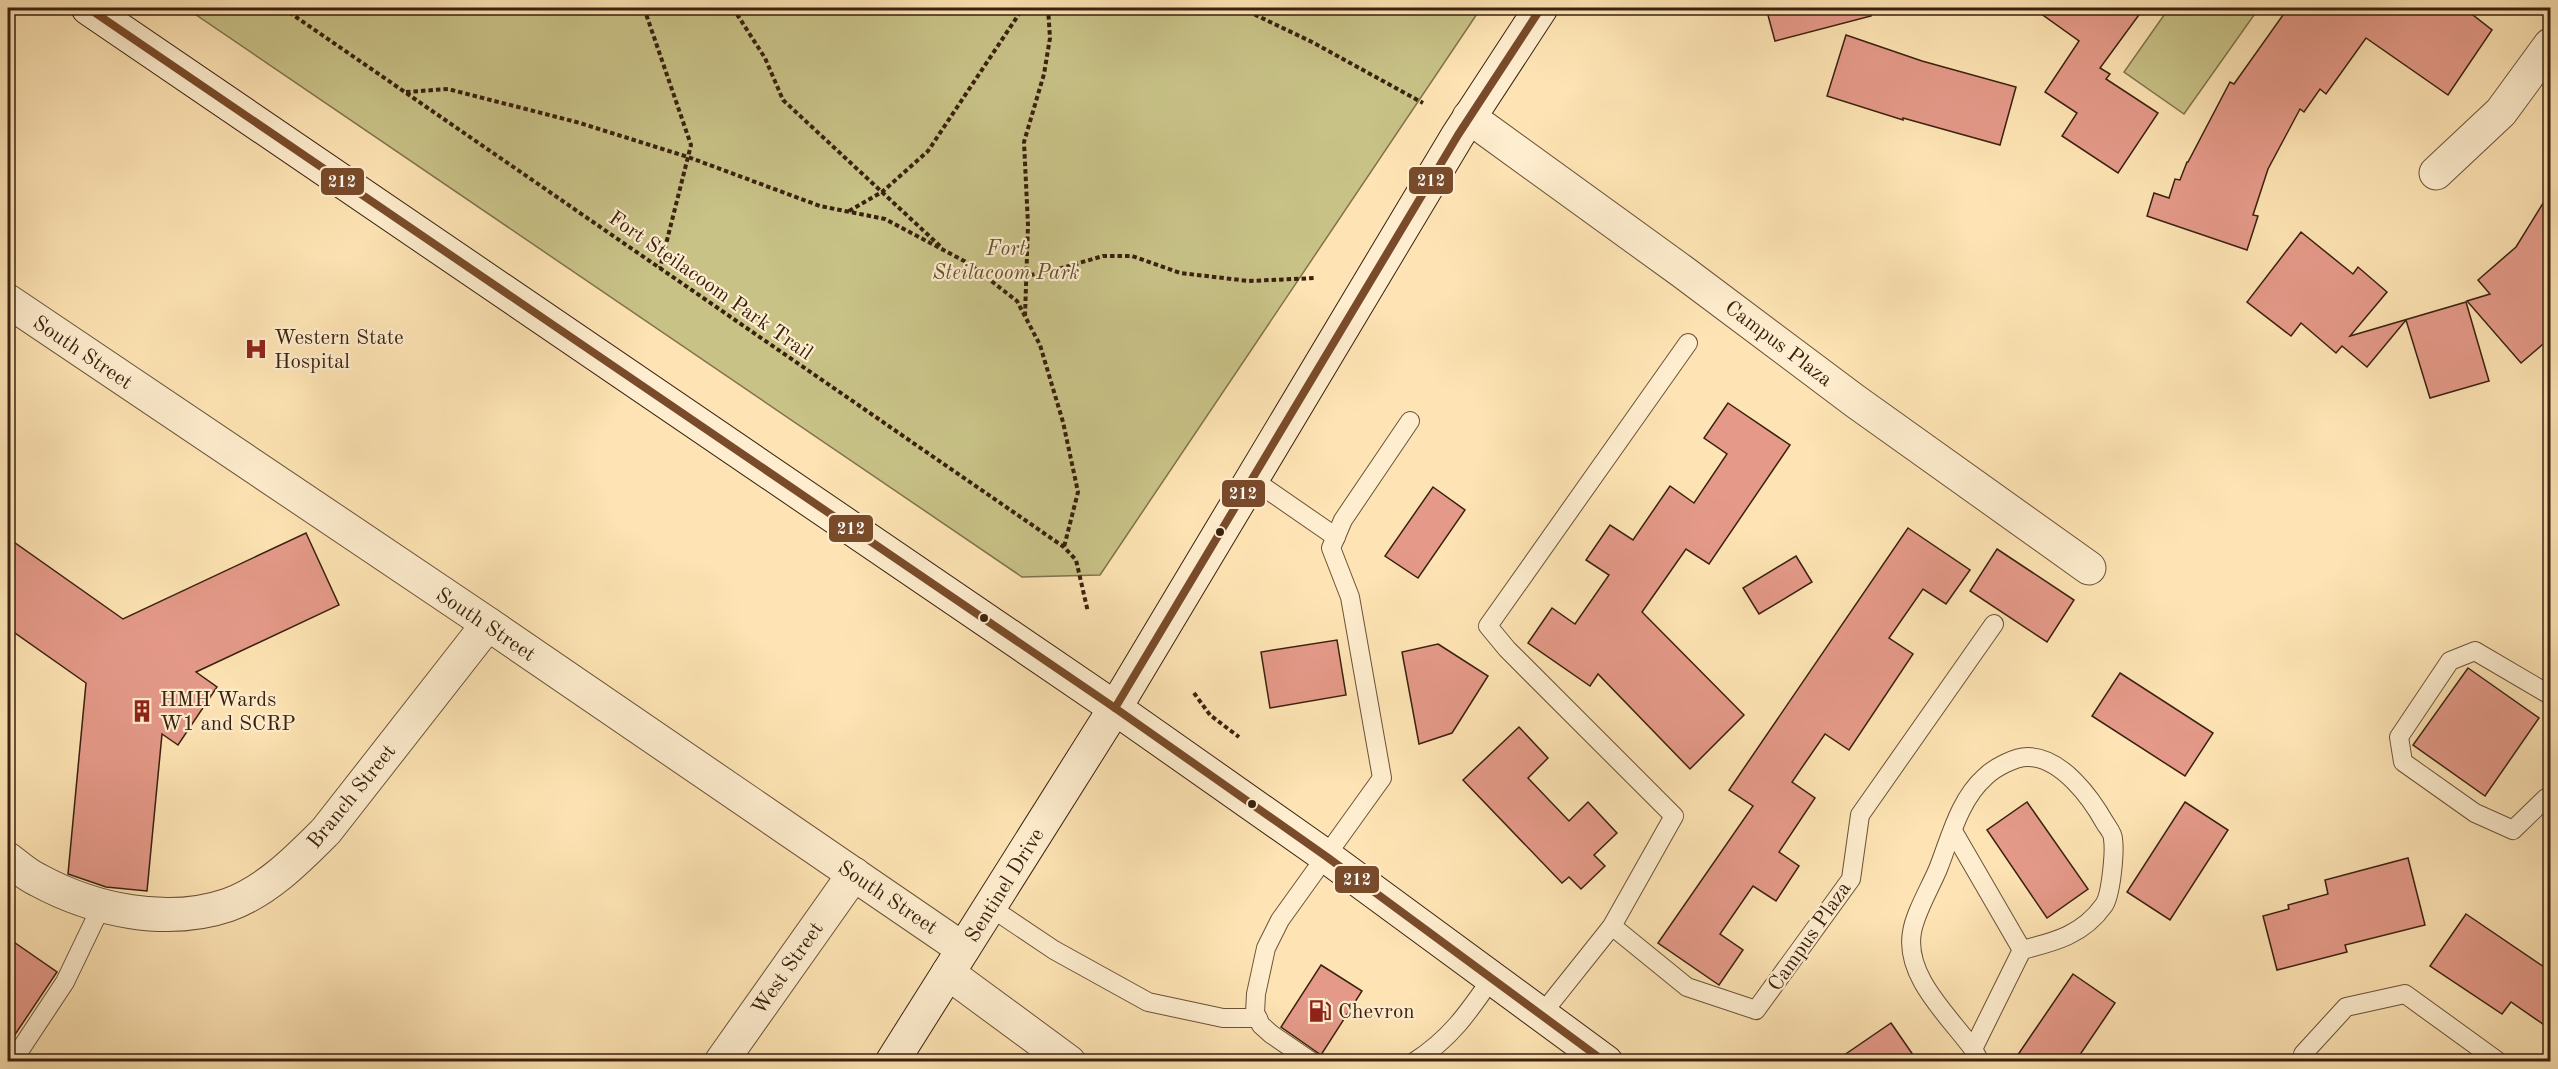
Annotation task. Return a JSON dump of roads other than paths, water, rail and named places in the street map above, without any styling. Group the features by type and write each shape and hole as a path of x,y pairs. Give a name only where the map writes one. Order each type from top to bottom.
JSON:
{"street":[{"path":"88,8 1115,708 1327,857 1606,1062"},
{"name":"Sentinel Drive","path":"892,1062 1115,708 1469,117 1542,8"},
{"path":"2436,174 2501,112 2550,45"},
{"name":"Campus Plaza","path":"1469,117 1683,272 1855,401 2089,568"},
{"name":"South Street","path":"8,301 854,874 1069,1062"},
{"name":"Branch Street","path":"8,860 37,880 114,909 159,914 192,913 229,904 267,884 301,856 326,831 488,624"},
{"name":"West Street","path":"721,1062 854,874"}],"lane":[{"path":"1541,1015 1612,926 1674,816 1488,626 1688,343"},
{"path":"1312,1062 1271,1034 1255,1013 1256,994 1266,948 1280,920 1382,778 1350,597 1331,548 1343,520 1410,420"},
{"path":"1252,479 1336,537"},
{"name":"Campus Plaza","path":"1612,926 1687,987 1756,1010 1851,879 1860,815 1994,624"},
{"path":"2550,695 2475,651 2450,661 2399,737 2403,762 2475,813 2513,830 2546,798 2550,799"},
{"path":"2029,757 2053,764 2069,776 2095,806 2114,837 2113,862 2105,904 2087,923 2061,940 2022,950 1977,1055 1918,977 1912,959 1912,932 1966,800 1985,777 2008,762 2029,757"},
{"path":"1953,831 2022,950"},
{"path":"12,1062 65,982 102,905"},
{"path":"990,907 1054,950 1148,1002 1222,1018 1258,1018"},
{"path":"1414,1062 1456,1029 1492,978"},
{"path":"2309,1062 2303,1054 2346,1007 2404,994 2499,1062"}],"place":[{"name":"Western State Hospital","path":"256,349"},
{"name":"HMH Wards W1 and SCRP","path":"142,711"},
{"name":"Chevron","path":"1320,1011"}],"park label":[{"name":"Fort Steilacoom Park","path":"1006,260"}]}
